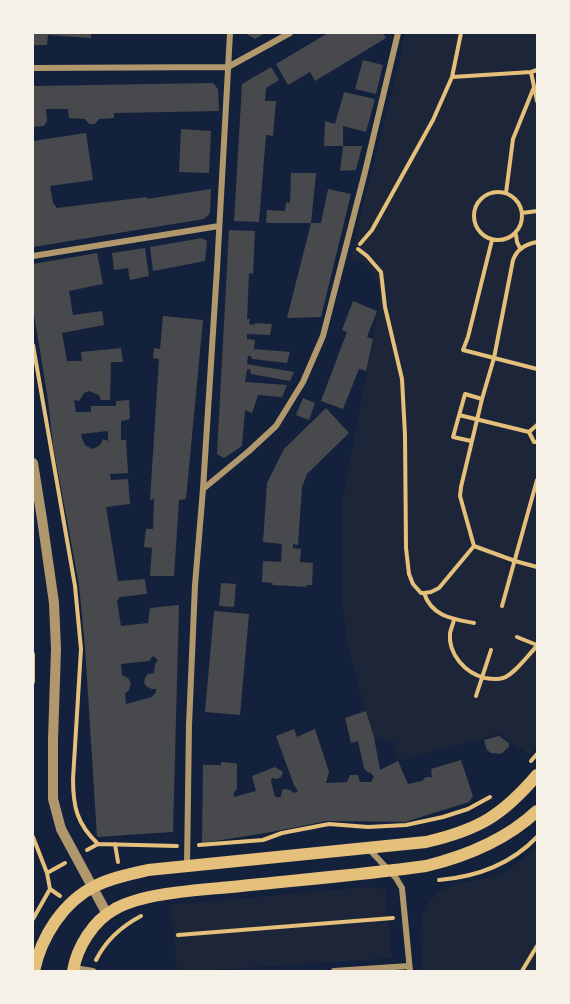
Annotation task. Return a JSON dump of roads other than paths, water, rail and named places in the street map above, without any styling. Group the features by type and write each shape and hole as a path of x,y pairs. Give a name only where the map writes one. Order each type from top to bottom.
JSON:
{"main road":[{"path":"34,971 40,949 57,920 77,898 110,880 148,870 426,842 453,836 489,820 508,806 537,775"},
{"path":"73,970 76,955 82,943 97,923 123,905 167,894 435,864 475,851 509,833 537,811"}],"street":[{"path":"187,865 189,725 194,608 230,33"},
{"path":"33,68 228,67 290,33"},
{"path":"203,489 276,426 303,382 323,336 398,33"},
{"path":"33,256 219,226"},
{"path":"33,463 54,603 56,649 53,799 61,829 107,914"},
{"path":"334,971 409,968 402,888 396,878 368,848"},
{"path":"73,970 91,971"}]}
